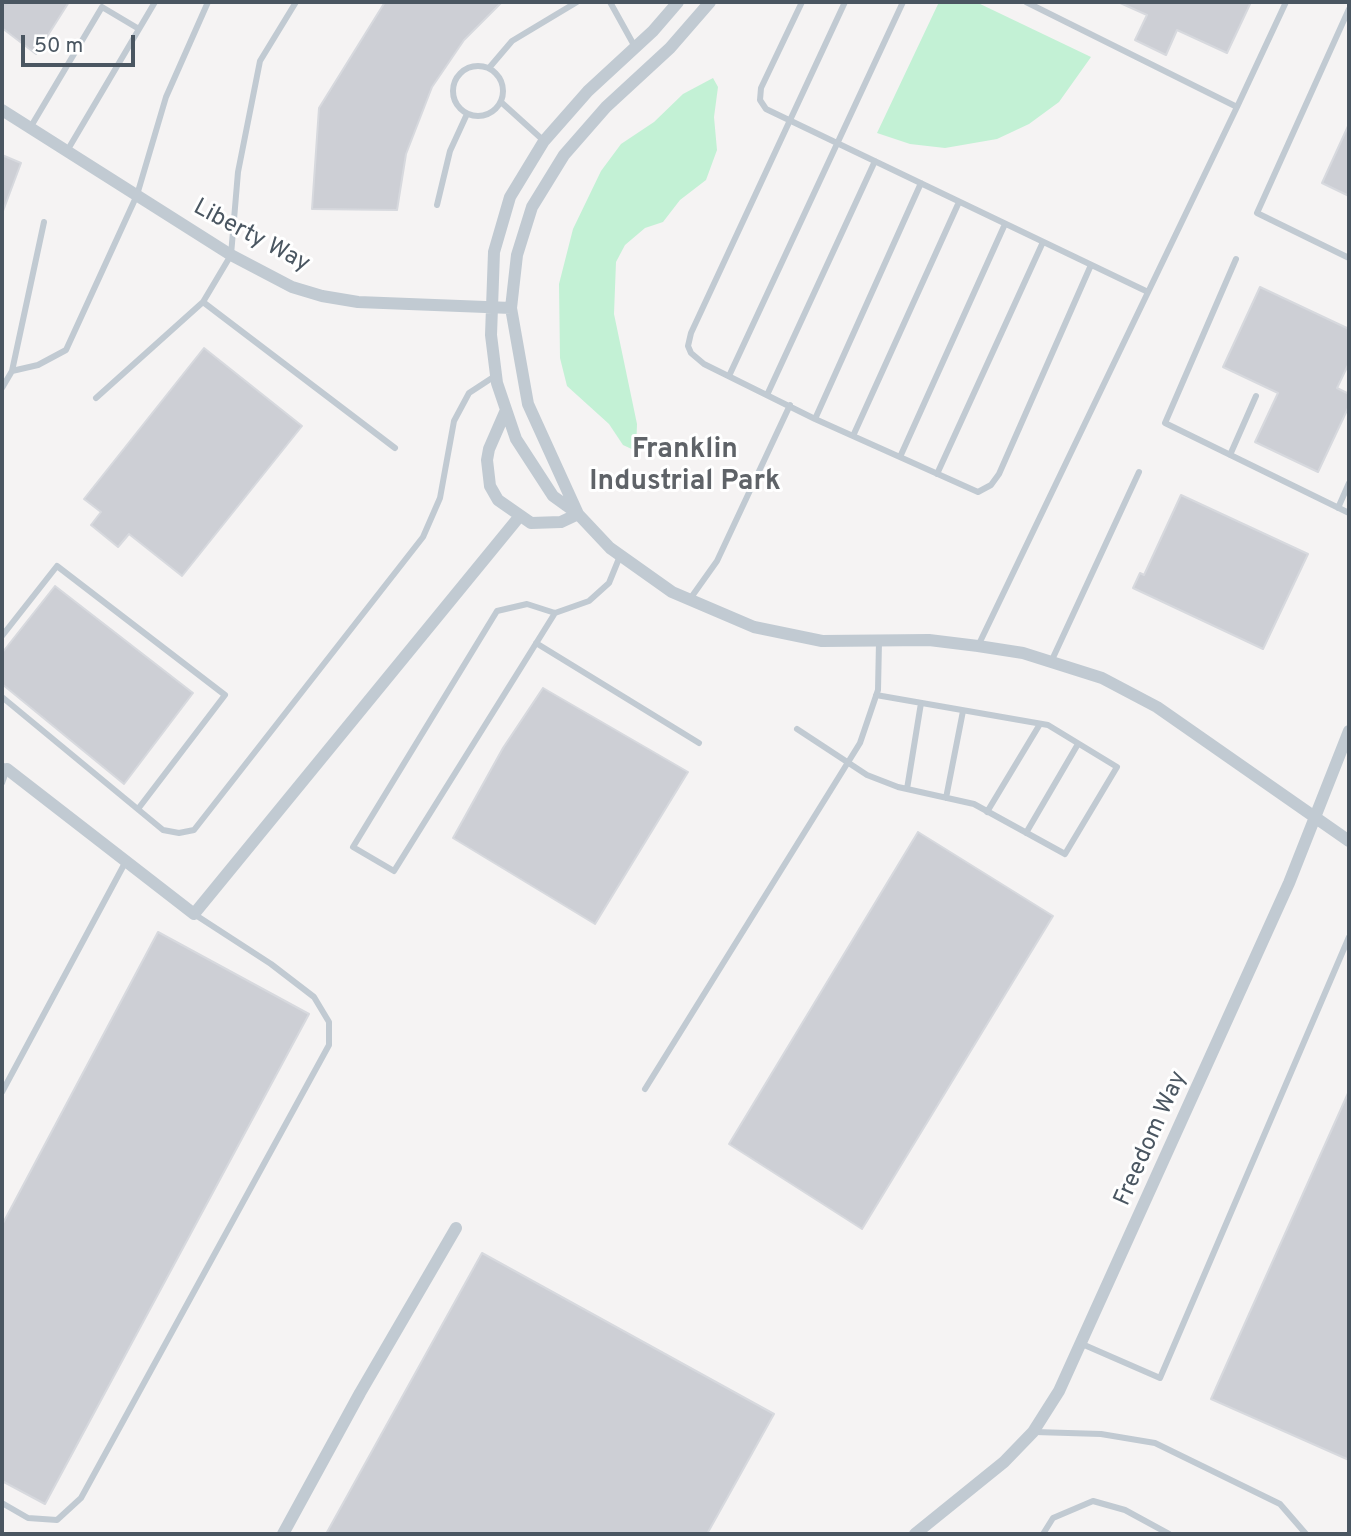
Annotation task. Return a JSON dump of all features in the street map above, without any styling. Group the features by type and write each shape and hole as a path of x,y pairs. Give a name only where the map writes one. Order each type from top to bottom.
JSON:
{"street":[{"path":"678,2 588,91 544,141 505,211 494,251 491,308 496,375 516,439 553,496 578,514 620,556 672,593 754,628 822,641 929,640 978,646 1065,663 1102,678 1157,707 1349,841"},
{"path":"578,514 528,404 511,308 517,255 527,219 564,155 606,107 670,48 710,2"},
{"name":"Liberty Way","path":"2,110 231,255 292,287 322,296 358,302 511,308"},
{"path":"506,410 489,449 487,472 498,500 531,523 545,525 561,522 578,514"},
{"path":"5,767 194,914 519,517"},
{"name":"Freedom Way","path":"915,1534 1004,1462 1033,1432 1059,1391 1283,896 1349,731"},
{"path":"283,1534 360,1393 456,1228"}],"lane":[{"path":"67,151 155,2"},
{"path":"12,371 38,365 66,350 137,195 166,96 208,2"},
{"path":"96,398 203,303 231,255 238,172 260,61 296,2"},
{"path":"489,68 512,41 577,2"},
{"path":"610,2 635,47"},
{"path":"802,2 761,88 760,100 766,109 1148,292"},
{"path":"845,2 688,346 704,364 815,419 978,492 991,485 999,474 1091,265"},
{"path":"729,376 904,2"},
{"path":"1026,2 1237,107"},
{"path":"978,646 1286,2"},
{"path":"30,128 102,7 139,29"},
{"path":"1349,9 1257,213 1349,258"},
{"path":"482,66 489,68 503,86 501,102 490,113 467,114 456,103 456,80 466,69 482,66"},
{"path":"501,102 544,141"},
{"path":"438,205 450,151 467,114"},
{"path":"766,395 875,161"},
{"path":"815,419 921,183"},
{"path":"853,436 959,202"},
{"path":"2,388 12,371 44,222"},
{"path":"900,457 1005,224"},
{"path":"937,474 1043,242"},
{"path":"1236,259 1165,423 1349,513"},
{"path":"203,303 395,448"},
{"path":"2,696 163,830 179,834 194,830 423,537 440,498 454,421 469,393 496,375"},
{"path":"1230,455 1256,396"},
{"path":"690,599 717,561 790,405"},
{"path":"1051,662 1139,472"},
{"path":"1338,508 1349,483"},
{"path":"555,613 394,871 353,847 497,611 527,604 555,613 589,601 608,583 620,556"},
{"path":"2,636 57,566 225,695 138,809"},
{"path":"645,1089 860,743 876,695 879,642"},
{"path":"536,643 699,743"},
{"path":"797,729 867,775 906,789 974,804 1065,855 1117,767 1040,724 876,695"},
{"path":"906,789 921,704"},
{"path":"946,798 963,711"},
{"path":"987,812 1040,724"},
{"path":"1026,833 1078,744"},
{"path":"2,783 5,767"},
{"path":"2,1093 126,861"},
{"path":"2,1503 28,1518 57,1520 80,1498 329,1045 329,1022 314,996 271,964 194,914"},
{"path":"1082,1344 1160,1378 1349,937"},
{"path":"1033,1432 1101,1434 1155,1443 1280,1504 1306,1534"},
{"path":"1043,1534 1053,1518 1093,1501 1125,1510 1168,1534"}],"green space":[{"path":"939,2 976,2 1091,57 1059,102 1029,124 997,139 945,148 910,144 877,133"},
{"path":"713,78 718,87 714,117 717,150 706,180 680,200 663,222 645,228 625,245 616,262 614,314 637,424 636,451 623,445 609,424 567,386 560,358 559,284 573,229 601,171 621,144 654,122 683,94"}],"building":[{"path":"2,2 69,2 36,54 2,28"},
{"path":"385,2 502,2 464,40 432,87 406,154 397,210 312,209 319,108"},
{"path":"1118,2 1251,2 1227,53 1177,30 1166,55 1135,40 1147,15"},
{"path":"1349,124 1349,196 1322,183"},
{"path":"2,155 21,163 3,211 2,211"},
{"path":"1260,287 1349,329 1349,363 1337,388 1349,394 1349,406 1318,472 1255,442 1278,393 1223,367"},
{"path":"204,348 302,426 182,576 129,534 118,547 91,525 101,512 84,499"},
{"path":"1181,495 1308,554 1263,649 1133,588 1140,573 1144,575"},
{"path":"55,586 193,693 124,784 2,684 2,653"},
{"path":"543,688 688,772 595,924 453,838 503,748"},
{"path":"918,832 1053,916 862,1229 729,1144"},
{"path":"158,932 309,1014 45,1504 2,1481 2,1225"},
{"path":"1349,1091 1349,1460 1211,1399"},
{"path":"482,1253 774,1414 707,1534 326,1534"}],"district":[{"name":"Franklin Industrial Park","path":"685,467"}]}
